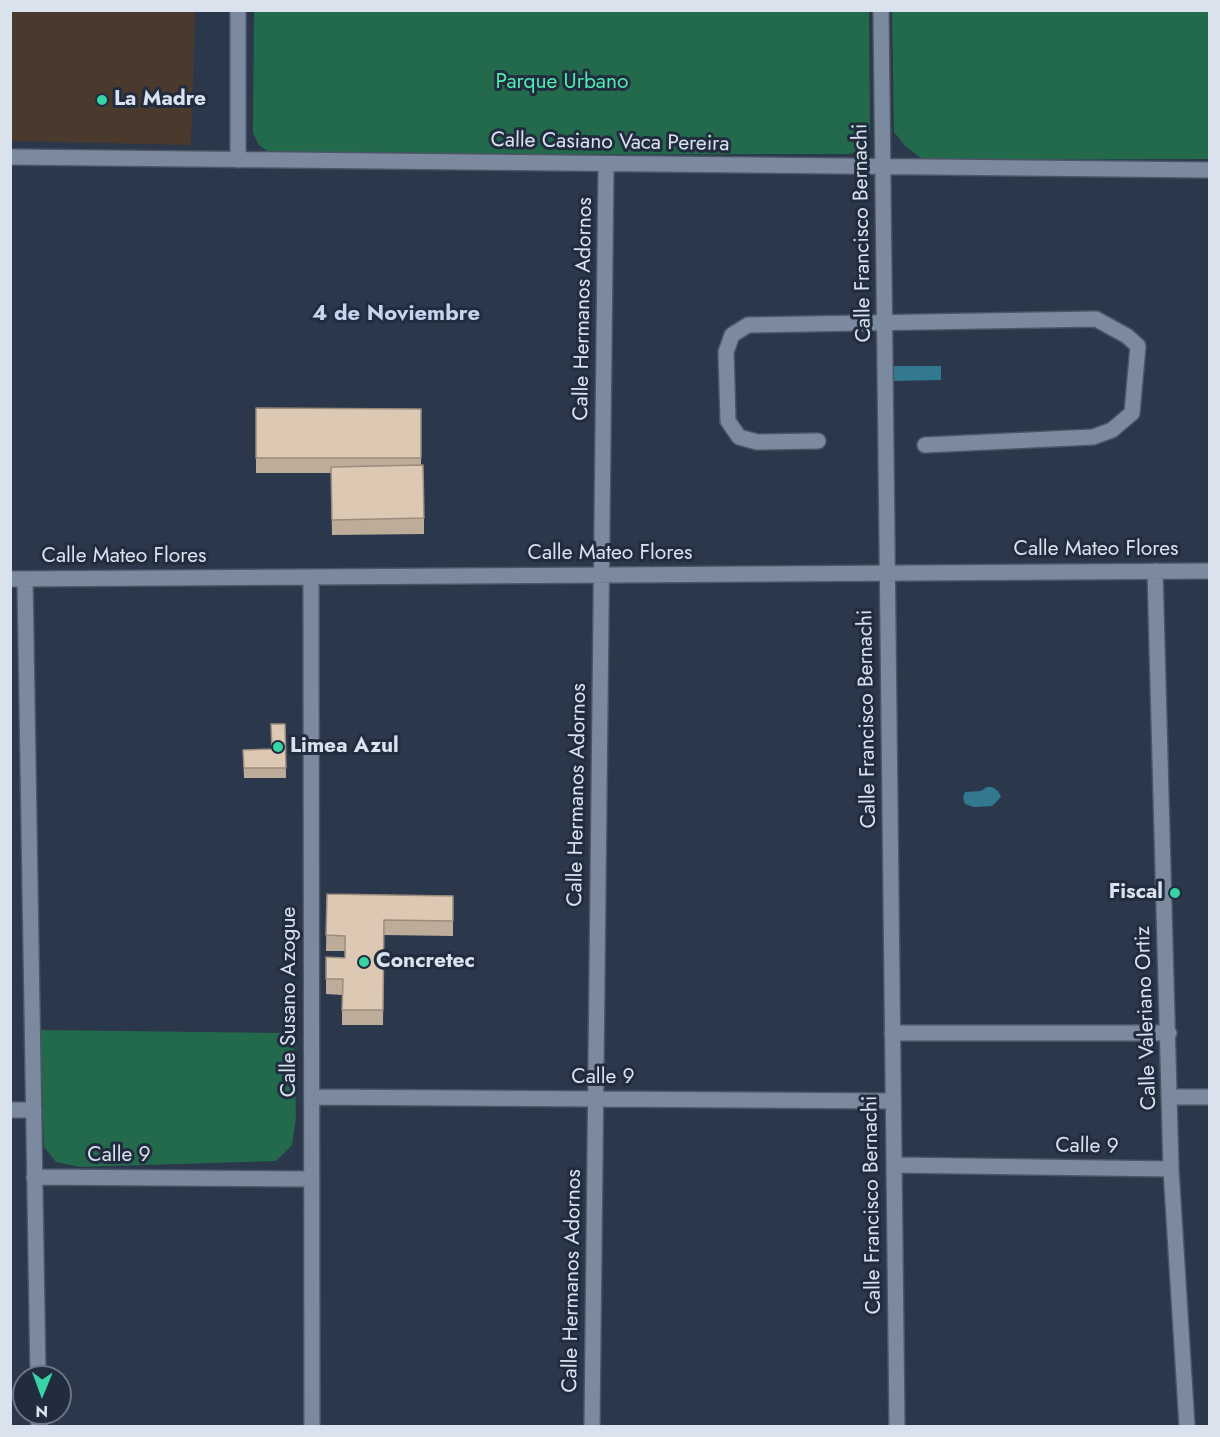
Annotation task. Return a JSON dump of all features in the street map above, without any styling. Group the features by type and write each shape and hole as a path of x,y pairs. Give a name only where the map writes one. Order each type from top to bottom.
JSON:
{"street":[{"path":"238,10 238,160"},
{"name":"Calle Francisco Bernachi","path":"881,10 897,1426"},
{"name":"Calle Casiano Vaca Pereira","path":"10,157 1209,170"},
{"name":"Calle Hermanos Adornos","path":"592,1426 606,164"},
{"path":"818,441 757,442 739,436 728,421 726,352 732,335 748,325 1096,319 1127,336 1138,346 1132,413 1112,430 1093,437 925,445"},
{"name":"Calle Valeriano Ortiz","path":"1155,571 1171,1169 1187,1426"},
{"name":"Calle Mateo Flores","path":"18,579 1209,571"},
{"name":"Calle Susano Azogue","path":"311,577 312,1426"},
{"path":"18,579 34,1110 38,1365"},
{"path":"892,1033 1169,1033"},
{"name":"Calle 9","path":"312,1097 893,1101"},
{"path":"1170,1097 1209,1097"},
{"path":"10,1110 34,1110"},
{"name":"Calle 9","path":"894,1165 1171,1169"},
{"name":"Calle 9","path":"34,1177 311,1179"}],"shaded area":[{"name":"La Madre","path":"11,10 195,11 191,145 11,141"}],"green space":[{"name":"Parque Urbano","path":"254,11 869,11 870,131 863,148 850,154 273,155 259,145 253,133"},
{"path":"892,11 1209,11 1209,159 924,160 906,147 894,132"},
{"path":"40,1030 283,1033 294,1045 296,1117 292,1145 276,1161 80,1167 56,1162 44,1147"}],"water":[{"path":"893,366 941,366 941,380 893,381"},
{"path":"987,787 998,791 1001,797 992,806 974,807 965,804 963,798 965,792 981,791"}],"building":[{"path":"256,408 421,409 421,458 256,458"},
{"path":"423,465 424,518 332,520 331,467"},
{"name":"Limea Azul","path":"271,724 285,724 286,768 244,768 243,750 272,749"},
{"name":"Concretec","path":"327,894 453,896 453,921 384,920 383,1010 342,1010 343,979 326,979 326,957 345,958 345,936 326,935"}],"place":[{"name":"La Madre","path":"102,100"},
{"name":"Limea Azul","path":"278,747"},
{"name":"Fiscal","path":"1175,893"},
{"name":"Concretec","path":"364,962"}],"district":[{"name":"4 de Noviembre","path":"396,315"}]}
